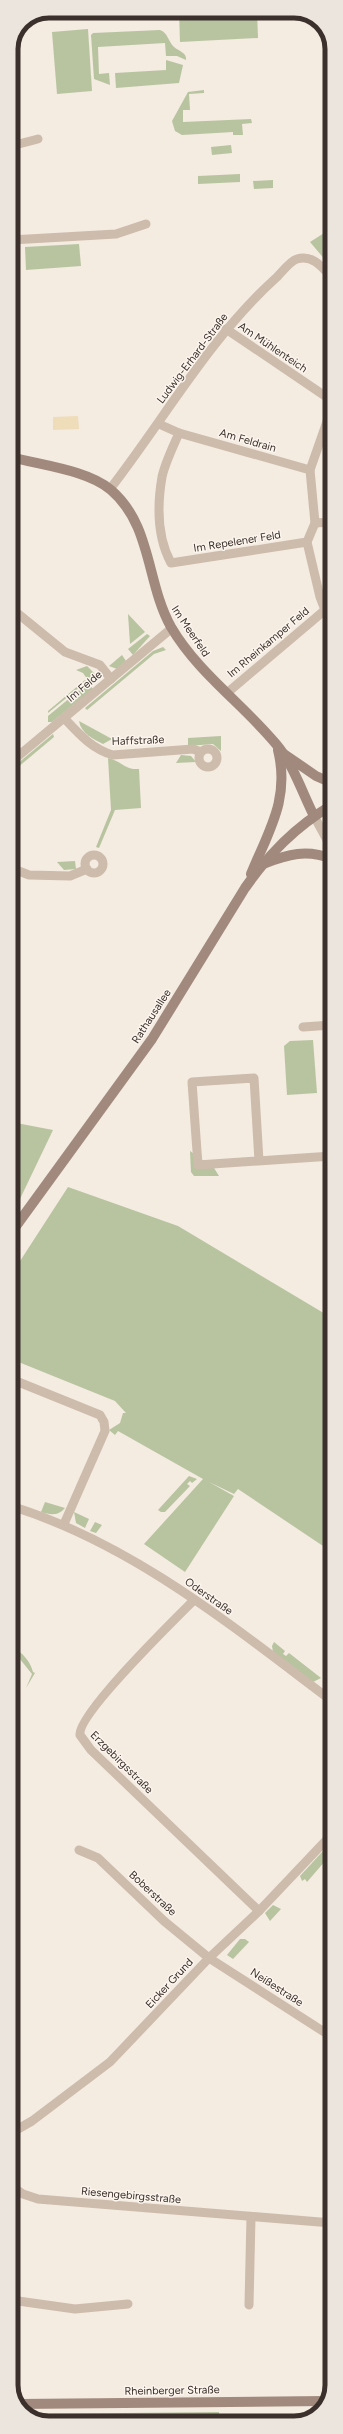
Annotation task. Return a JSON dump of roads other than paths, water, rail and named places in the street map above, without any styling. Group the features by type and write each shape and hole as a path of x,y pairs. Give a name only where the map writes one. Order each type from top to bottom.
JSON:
{"street":[{"path":"18,144 38,139"},
{"path":"18,240 116,234 146,224"},
{"name":"Ludwig-Erhard-Straße","path":"110,489 159,424 226,329 266,286 296,259 308,258 321,265 325,270"},
{"name":"Am Mühlenteich","path":"226,329 325,395"},
{"name":"Am Feldrain","path":"159,424 179,433 310,470"},
{"path":"325,427 310,470 315,523 307,542 325,610"},
{"name":"Im Repelener Feld","path":"179,433 162,476 160,514 162,540 171,563 307,542"},
{"name":"Im Meerfeld","path":"18,459 77,474 110,489 125,504 139,527 160,604 172,628 191,655 276,743 283,753 314,816"},
{"path":"315,523 325,522"},
{"name":"Im Rheinkamper Feld","path":"227,693 325,610"},
{"path":"18,614 66,652 100,665 111,679"},
{"name":"Im Felde","path":"18,756 172,628"},
{"name":"Haffstraße","path":"64,718 83,739 101,752 113,755 193,749 201,752"},
{"path":"244,888 280,805 282,776 276,743"},
{"path":"283,753 316,776 325,780"},
{"name":"Rathausallee","path":"18,1223 152,1039 244,888 263,864 293,832 325,809"},
{"path":"314,816 325,836"},
{"path":"263,864 284,856 306,852 325,856"},
{"path":"18,871 29,875 70,876 87,869"},
{"path":"303,1027 325,1025"},
{"path":"259,1161 254,1078 192,1082 198,1166 325,1156"},
{"path":"18,1382 100,1415 104,1422 105,1431 64,1524"},
{"name":"Oderstraße","path":"18,1508 64,1524 156,1573 241,1633 325,1696"},
{"name":"Erzgebirgsstraße","path":"193,1600 128,1668 84,1720 80,1734 91,1750 259,1911"},
{"name":"Eicker Grund","path":"18,2129 32,2121 110,2062 209,1958 259,1911 325,1845"},
{"name":"Boberstraße","path":"79,1850 98,1858 164,1921 209,1958"},
{"name":"Neißestraße","path":"209,1958 325,2033"},
{"name":"Riesengebirgsstraße","path":"18,2191 38,2199 325,2222"},
{"path":"249,2304 251,2217"},
{"path":"18,2301 75,2309 128,2304"},
{"name":"Rheinberger Straße","path":"24,2404 321,2401"}]}
